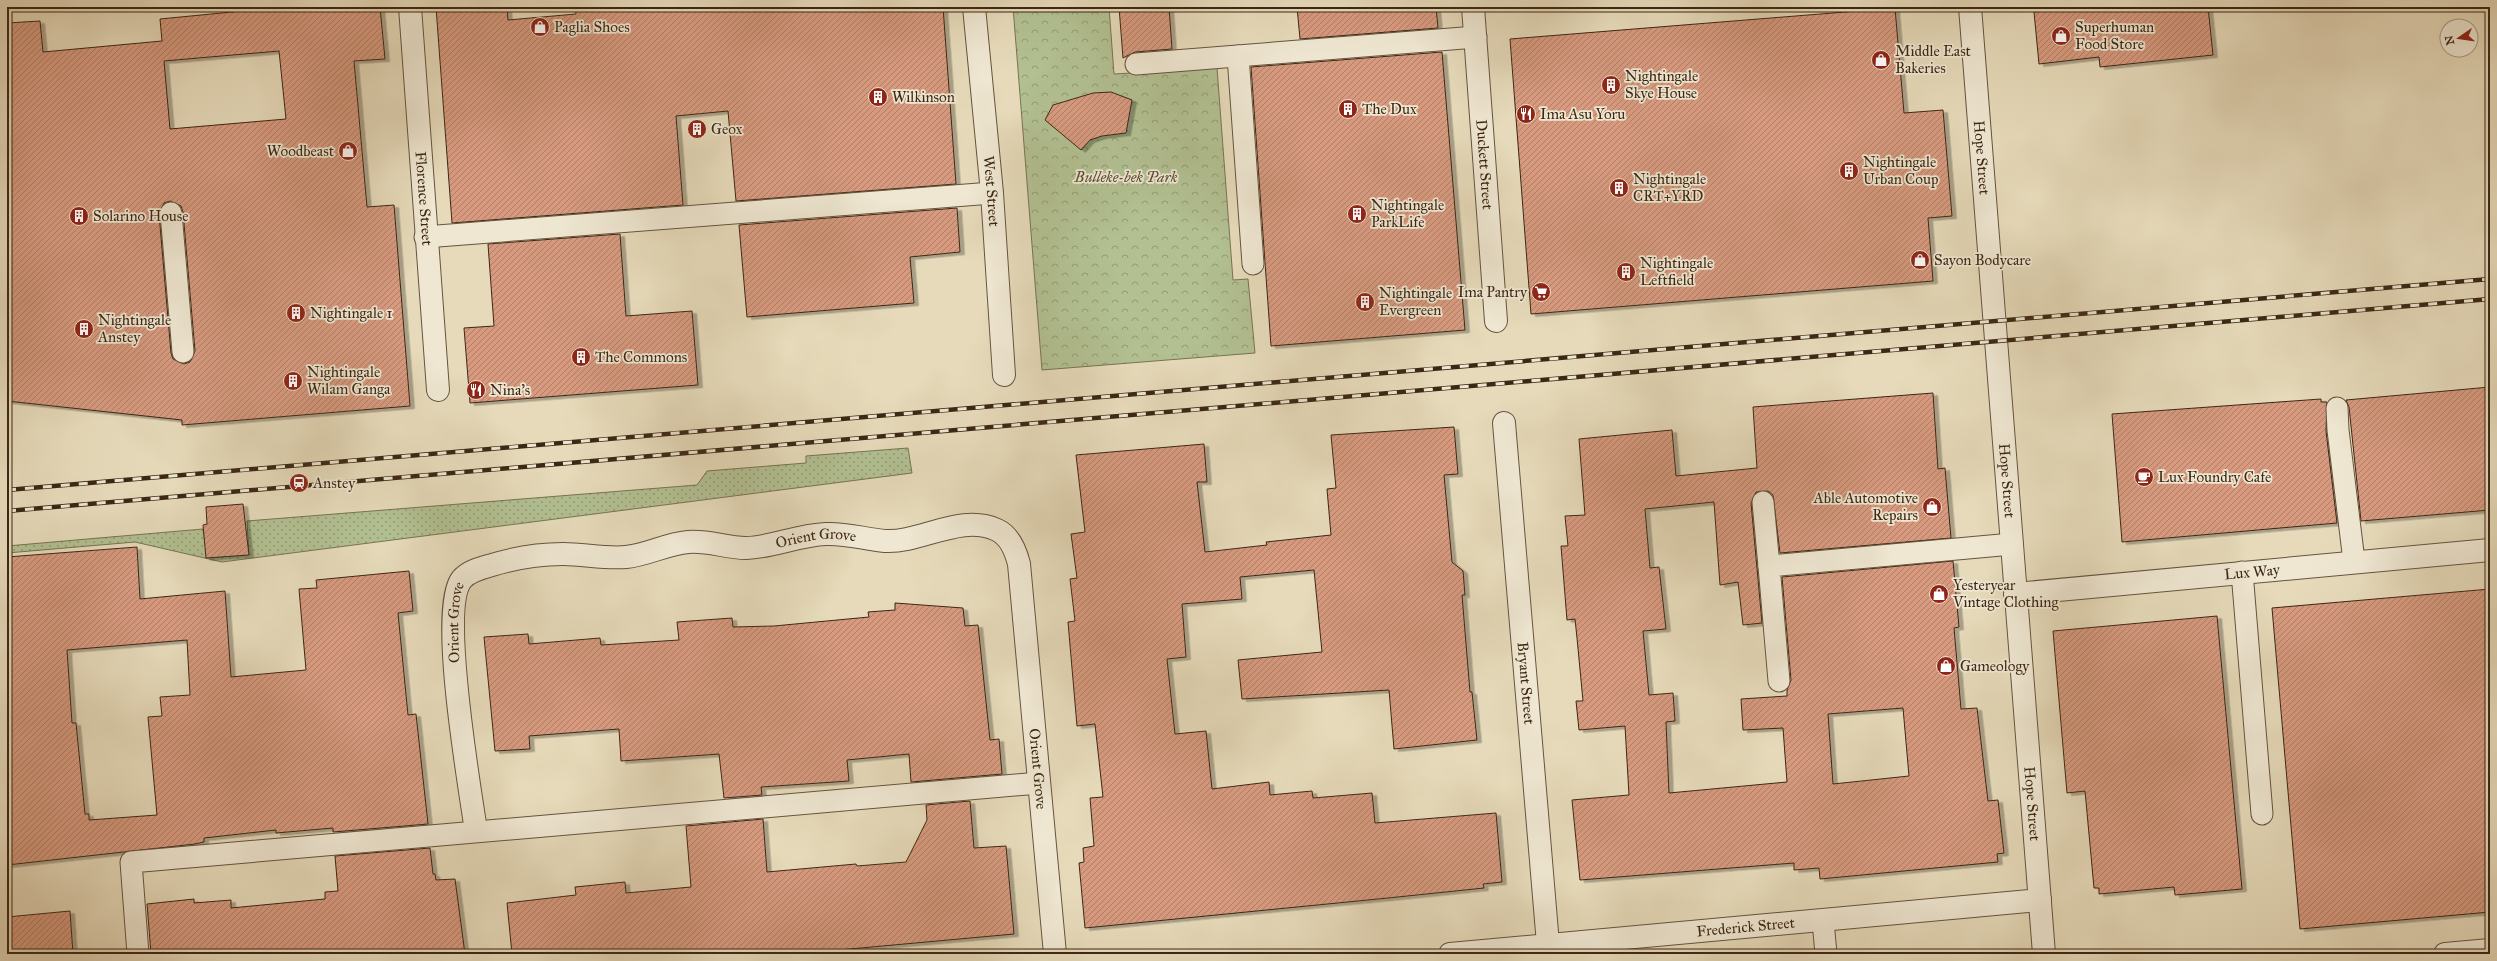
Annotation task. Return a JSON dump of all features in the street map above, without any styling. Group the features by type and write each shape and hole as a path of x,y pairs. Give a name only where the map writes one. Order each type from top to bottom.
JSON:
{"street":[{"name":"Florence Street","path":"410,7 425,237 438,390"},
{"name":"West Street","path":"974,7 992,193 1004,376"},
{"name":"Duckett Street","path":"1473,7 1496,321"},
{"name":"Hope Street","path":"1970,7 2044,954"},
{"name":"Bryant Street","path":"1504,423 1548,944"},
{"name":"Orient Grove","path":"476,831 457,680 452,623 454,598 460,581 469,573 486,566 532,555 562,554 605,558 629,556 673,543 690,541 707,542 743,548 774,545 827,534 886,541 903,540 964,526 998,530 1007,538 1016,552 1019,564 1055,954"},
{"name":"Lux Way","path":"2015,594 2354,561 2490,550"},
{"name":"Frederick Street","path":"1450,954 2040,900"},
{"path":"2445,954 2490,950"}],"lane":[{"path":"1136,64 1476,38"},
{"path":"1238,56 1253,264"},
{"path":"425,237 992,193"},
{"path":"171,213 183,352"},
{"path":"2337,408 2354,561"},
{"path":"1763,502 1779,681"},
{"path":"1769,566 2012,544"},
{"path":"2242,572 2262,814"},
{"path":"138,954 132,862 1039,783"},
{"path":"1823,921 1826,954"}],"green space":[{"name":"Bulleke-bek Park","path":"1013,7 1109,7 1114,74 1217,68 1233,280 1248,279 1255,353 1042,370"},
{"path":"908,448 912,473 222,562 135,542 7,553 7,546 203,529 207,558 249,555 247,521 697,485 707,471 806,463 806,456"}],"building":[{"path":"241,7 380,7 385,59 354,61 367,207 394,205 410,406 182,425 182,420 7,401 7,23 40,21 43,52 162,41 160,19 242,11","holes":["279,51 286,119 170,129 164,61","170,201 181,206 183,212 195,351 190,362 184,364 173,359 171,353 159,214 164,203"]},
{"path":"436,7 507,7 508,20 576,14 575,7 943,7 956,184 736,201 728,111 676,116 683,205 452,223"},
{"path":"1119,7 1169,7 1172,49 1135,52 1123,58"},
{"path":"1297,7 1436,7 1438,28 1300,39"},
{"path":"2086,7 2208,7 2213,55 2100,67 2099,57 2039,64 2034,12"},
{"path":"1895,8 1904,113 1943,110 1952,216 1928,218 1933,281 1531,314 1510,39"},
{"path":"1442,52 1465,330 1271,346 1251,67"},
{"path":"1111,92 1132,100 1126,133 1102,136 1090,140 1081,150 1045,120 1053,105 1093,93"},
{"path":"957,208 960,252 910,257 914,303 747,317 739,225"},
{"name":"The Commons","path":"620,234 626,316 692,311 698,385 470,403 464,328 494,326 488,244"},
{"path":"2490,387 2490,510 2361,521 2349,407 2346,400"},
{"path":"1933,393 1938,469 1945,468 1951,538 1780,553 1773,495 1768,491 1756,492 1751,503 1762,623 1743,625 1738,582 1720,585 1714,502 1645,509 1650,568 1659,567 1666,629 1643,631 1649,695 1673,693 1675,721 1666,722 1669,793 1787,782 1783,728 1743,730 1741,699 1787,696 1787,690 1791,680 1782,577 1953,561 1959,627 1954,628 1961,709 1977,708 1988,801 1998,800 2004,853 1997,854 1998,862 1820,879 1819,868 1794,870 1794,863 1580,880 1572,800 1629,795 1625,726 1579,730 1576,701 1583,701 1577,638 1575,619 1567,620 1561,546 1568,546 1565,516 1585,515 1579,439 1672,430 1676,476 1757,468 1753,407","holes":["1903,708 1909,776 1833,784 1828,714"]},
{"path":"2321,399 2321,402 2327,402 2326,431 2337,523 2122,542 2112,414"},
{"path":"1454,427 1458,474 1444,475 1452,562 1463,571 1465,595 1462,595 1470,692 1472,692 1477,740 1394,749 1389,690 1242,699 1238,660 1322,652 1314,570 1240,577 1242,599 1182,604 1186,657 1167,659 1175,734 1206,731 1212,789 1269,782 1270,795 1312,791 1313,798 1372,793 1375,823 1496,813 1502,882 1483,884 1484,888 1085,928 1079,863 1084,862 1083,848 1094,846 1090,798 1103,797 1095,724 1077,726 1068,622 1075,621 1070,579 1077,578 1071,534 1085,532 1076,455 1204,444 1207,482 1197,482 1205,552 1267,545 1266,542 1331,535 1327,489 1336,488 1331,435"},
{"path":"243,504 249,555 206,558 203,525 207,524 206,507"},
{"path":"137,547 140,599 225,591 231,677 306,670 299,589 317,588 316,580 409,571 413,611 398,613 408,715 416,714 428,824 333,832 333,828 276,833 276,830 204,838 204,842 195,844 7,865 7,557","holes":["187,640 190,695 160,697 162,716 148,717 157,815 89,820 89,814 85,814 76,723 72,723 67,650"]},
{"path":"2490,589 2490,912 2300,929 2272,608"},
{"path":"895,603 963,608 965,626 978,625 990,740 999,739 1002,774 911,782 909,754 847,760 849,781 761,787 762,795 724,798 719,754 621,761 619,729 529,736 530,749 495,751 484,637 528,634 529,644 600,638 601,645 679,640 677,622 732,618 733,627 774,626 869,617 868,612 895,610"},
{"path":"2217,616 2242,889 2175,895 2174,887 2099,894 2099,888 2094,888 2085,791 2067,793 2053,631"},
{"path":"970,801 974,848 1006,846 1014,934 795,954 512,954 507,903 576,895 575,887 625,882 626,893 691,887 686,826 763,819 767,872 856,864 857,866 906,862 927,820 926,805"},
{"path":"430,848 433,874 435,874 436,880 455,879 465,954 151,954 147,904 194,899 194,903 231,900 231,908 325,899 325,892 338,891 335,856"},
{"path":"70,911 73,954 7,954 7,917"}],"railway":[{"path":"7,490 2490,279"},
{"path":"7,511 2490,299"}],"place":[{"name":"Paglia Shoes","path":"540,27"},
{"name":"Superhuman Food Store","path":"2061,36"},
{"name":"Middle East Bakeries","path":"1881,60"},
{"name":"Nightingale Skye House","path":"1611,85"},
{"name":"Wilkinson","path":"878,97"},
{"name":"The Dux","path":"1348,109"},
{"name":"Ima Asu Yoru","path":"1526,114"},
{"name":"Geox","path":"697,129"},
{"name":"Woodbeast","path":"348,151"},
{"name":"Nightingale Urban Coup","path":"1849,171"},
{"name":"Nightingale CRT+YRD","path":"1619,188"},
{"name":"Nightingale ParkLife","path":"1357,214"},
{"name":"Solarino House","path":"79,216"},
{"name":"Sayon Bodycare","path":"1920,260"},
{"name":"Nightingale Leftfield","path":"1626,272"},
{"name":"Ima Pantry","path":"1541,292"},
{"name":"Nightingale Evergreen","path":"1365,302"},
{"name":"Nightingale 1","path":"296,313"},
{"name":"Nightingale Anstey","path":"84,329"},
{"name":"The Commons","path":"581,357"},
{"name":"Nightingale Wilam Ganga","path":"293,381"},
{"name":"Nina's","path":"476,390"},
{"name":"Lux Foundry Cafe","path":"2144,477"},
{"name":"Anstey","path":"299,483"},
{"name":"Able Automotive Repairs","path":"1932,507"},
{"name":"Yesteryear Vintage Clothing","path":"1939,594"},
{"name":"Gameology","path":"1946,666"}]}
